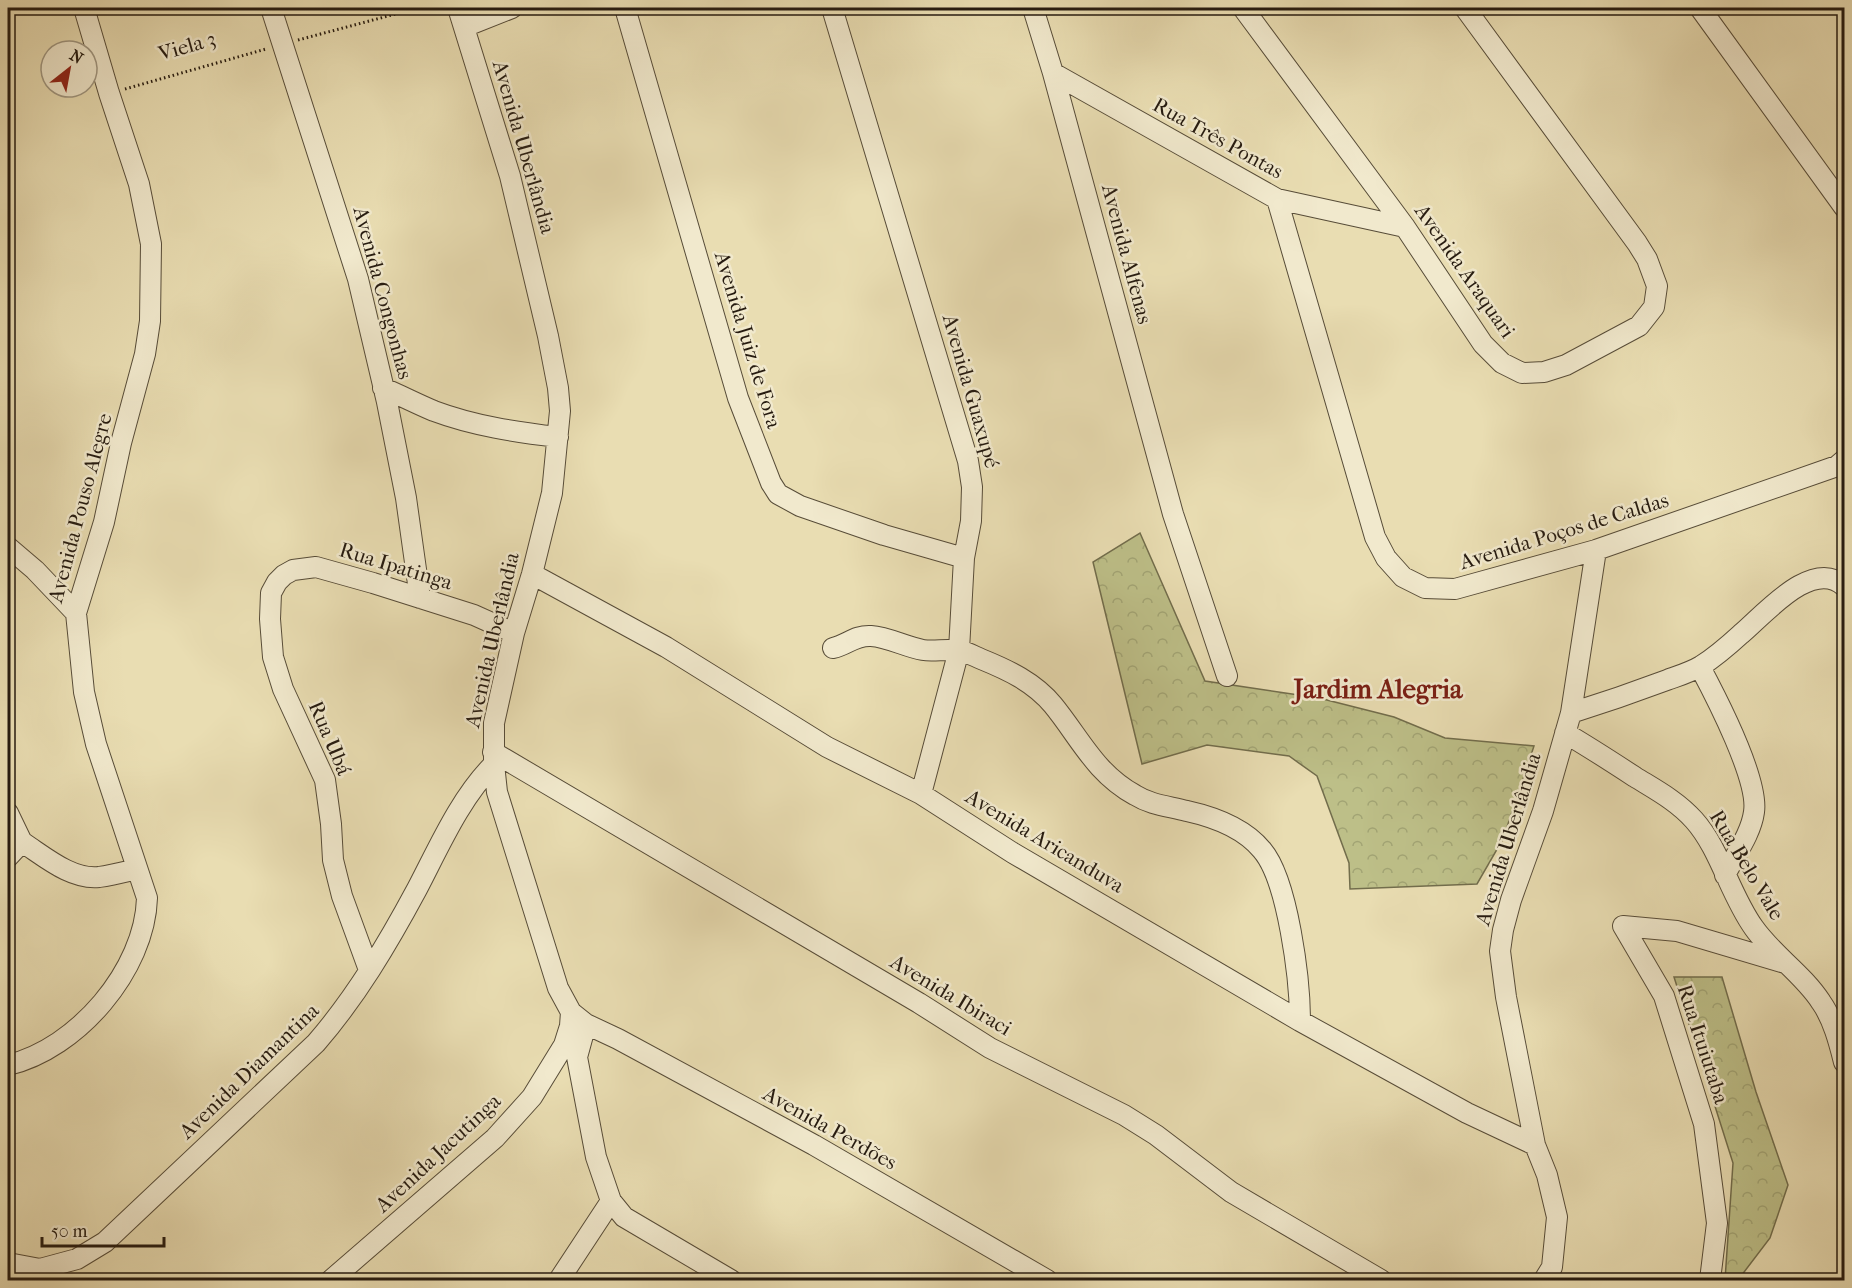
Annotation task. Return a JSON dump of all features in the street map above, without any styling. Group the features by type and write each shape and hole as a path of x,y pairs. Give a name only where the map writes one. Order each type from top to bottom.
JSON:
{"street":[{"name":"Avenida Pouso Alegre","path":"8,1065 27,1060 56,1046 86,1021 118,982 139,939 147,916 147,898 96,744 84,692 75,613 104,522 121,443 145,354 150,321 151,244 149,231 139,184 84,8"},
{"name":"Avenida Congonhas","path":"272,8 358,279 406,498 420,598"},
{"name":"Avenida Uberlândia","path":"458,8 510,176 558,388 558,437 552,493 532,574 514,633 494,723 493,758 497,792 558,988 578,1018"},
{"path":"464,27 512,8"},
{"name":"Avenida Juiz de Fora","path":"625,8 738,398 771,483 778,494 800,506 884,535 964,558"},
{"name":"Avenida Guaxupé","path":"832,8 968,461 972,488 971,521 964,558 959,650 921,794"},
{"name":"Avenida Alfenas","path":"1033,8 1053,73 1173,514 1227,676"},
{"name":"Avenida Araquari","path":"1243,8 1405,226 1483,344 1502,363 1522,373 1544,372 1566,365 1639,326 1654,307 1657,286 1647,259 1637,243 1465,8"},
{"path":"1700,8 1845,207"},
{"name":"Rua Três Pontas","path":"1053,73 1277,199 1405,226"},
{"name":"Avenida Poços de Caldas","path":"1277,199 1375,537 1386,558 1403,576 1425,588 1455,589 1596,550 1837,466 1845,460"},
{"path":"383,388 433,411 466,421 516,432 558,437"},
{"path":"8,547 35,570 75,613"},
{"name":"Avenida Uberlândia","path":"1544,1281 1552,1267 1557,1217 1547,1175 1535,1145 1506,997 1500,951 1511,900 1543,811 1571,713 1596,550"},
{"name":"Rua Ipatinga","path":"271,593 277,582 293,570 316,567 474,615 514,633"},
{"name":"Avenida Aricanduva","path":"532,574 666,647 826,747 921,794 1012,853 1300,1021 1467,1113 1535,1145"},
{"path":"1571,713 1634,693 1700,667 1741,634 1782,596 1819,578 1830,578 1845,586"},
{"name":"Rua Ubá","path":"271,593 270,619 273,657 283,689 325,780 333,860 342,896 369,970"},
{"path":"832,648 841,646 855,637 872,636 925,650 959,650 1017,675 1052,704 1090,759 1118,784 1136,796 1162,807 1187,811 1236,828 1246,834 1263,850 1277,874 1300,995 1300,1021"},
{"path":"1700,667 1722,707 1755,800 1751,825 1725,875"},
{"name":"Rua Belo Vale","path":"1565,733 1674,801 1695,820 1708,840 1736,899 1754,928 1772,951 1822,1003 1838,1039 1845,1062"},
{"name":"Avenida Diamantina","path":"8,1263 44,1275 105,1242 316,1043 338,1017 394,933 449,829 493,758"},
{"name":"Avenida Ibiraci","path":"493,758 919,1003 990,1048 1124,1116 1156,1135 1231,1192 1381,1281"},
{"path":"8,813 22,842 70,872 97,877 137,869"},
{"path":"8,856 22,842"},
{"name":"Rua Ituiutaba","path":"1710,1281 1717,1223 1704,1124 1664,996 1623,926 1677,931 1785,963"},
{"path":"578,1018 577,1057 596,1157 611,1201 624,1217 731,1281"},
{"name":"Avenida Jacutinga","path":"331,1281 495,1138 532,1097 564,1045 570,1026 578,1018"},
{"name":"Avenida Perdões","path":"578,1018 814,1145 1047,1281"},
{"path":"559,1281 611,1201"}],"path":[{"name":"Viela 3","path":"109,93 418,8"}],"green space":[{"path":"1140,533 1205,681 1319,698 1394,717 1445,738 1534,746 1503,839 1477,884 1350,889 1349,863 1317,776 1289,756 1207,745 1142,764 1093,562"},
{"path":"1674,977 1722,977 1756,1092 1788,1185 1770,1238 1738,1280 1725,1280 1733,1163"}],"district":[{"name":"Jardim Alegria","path":"1378,689"}]}
